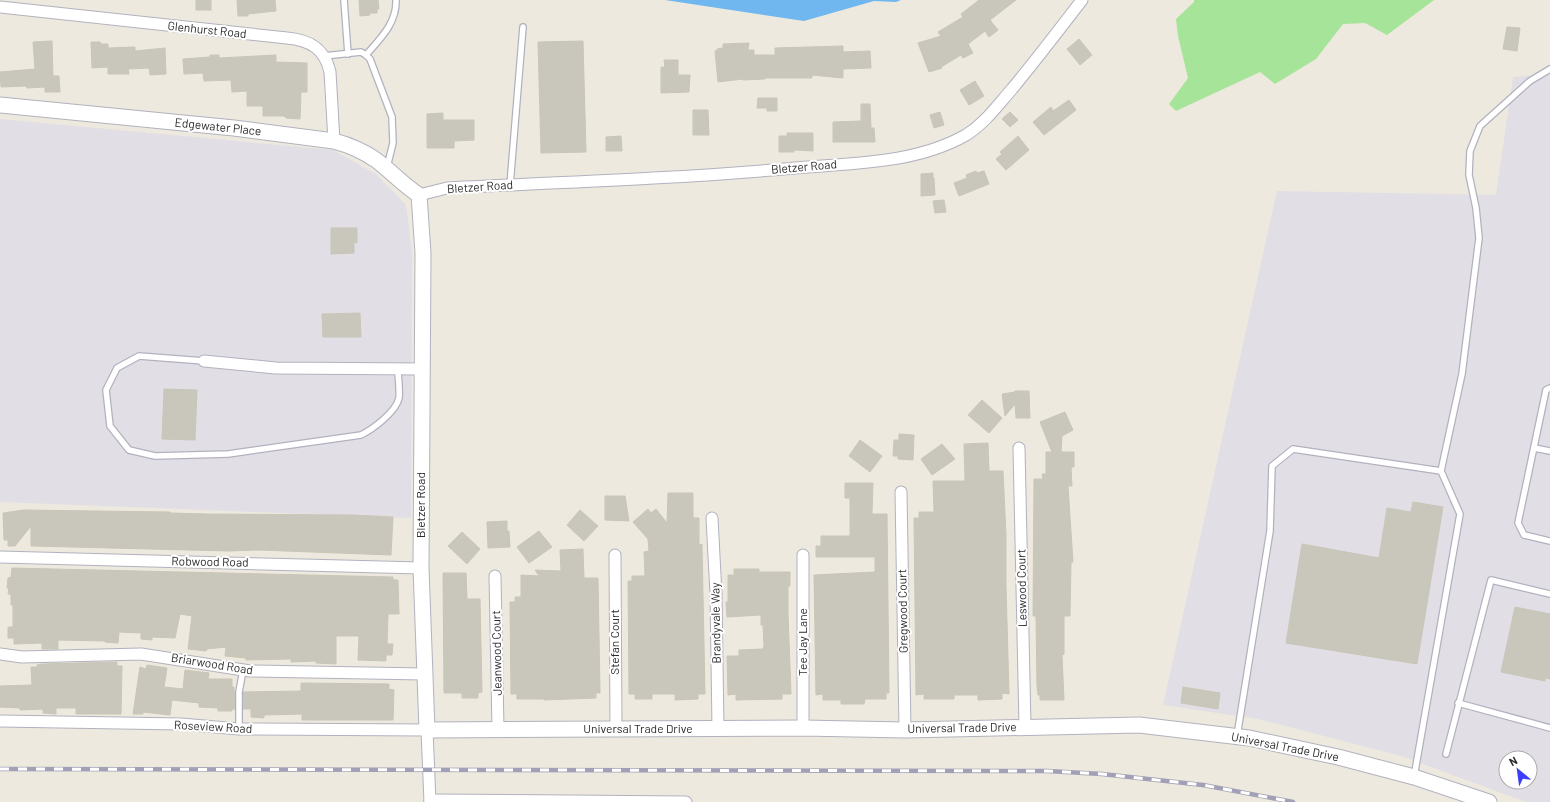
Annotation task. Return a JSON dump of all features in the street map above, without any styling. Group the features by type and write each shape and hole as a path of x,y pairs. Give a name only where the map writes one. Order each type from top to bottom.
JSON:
{"street":[{"name":"Bletzer Road","path":"430,801 421,568 423,253 419,195 447,188 627,180 772,170 872,161 903,157 928,151 948,144 966,134 995,110 1082,0"},
{"name":"Glenhurst Road","path":"0,7 296,39 311,44 319,49 324,56"},
{"path":"324,56 330,72 334,141"},
{"name":"Edgewater Place","path":"0,105 234,128 334,141 359,150 377,161 406,187 419,195"},
{"path":"204,362 276,368 423,369"},
{"name":"Leswood Court","path":"1019,448 1025,727"},
{"name":"Gregwood Court","path":"901,492 905,730"},
{"name":"Brandyvale Way","path":"712,518 716,594 718,729"},
{"name":"Stefan Court","path":"615,555 616,729"},
{"name":"Tee Jay Lane","path":"803,555 803,728"},
{"name":"Robwood Road","path":"0,557 421,568"},
{"name":"Jeanwood Court","path":"495,576 498,729"},
{"name":"Briarwood Road","path":"0,654 30,657 141,654 243,670 300,673 424,674"},
{"name":"Roseview Road","path":"0,721 181,724 239,729 427,730"},
{"name":"Universal Trade Drive","path":"427,730 803,728 905,730 1139,725 1237,737 1338,756 1414,777 1489,802"},
{"path":"430,801 686,802"}],"lane":[{"path":"344,0 348,54"},
{"path":"366,54 388,29 394,13 396,0"},
{"path":"510,185 523,27"},
{"path":"324,56 361,52 366,54 370,59 392,117 393,143 386,170"},
{"path":"1414,777 1460,514 1441,471 1462,374 1479,238 1476,208 1468,175 1470,151 1480,126 1530,81 1550,69"},
{"path":"204,362 138,356 117,368 106,390 110,426 129,450 155,456 228,454 361,435 371,430 396,407 399,397 398,369"},
{"path":"1550,388 1546,390 1518,523 1524,535 1550,541"},
{"path":"1534,448 1550,451"},
{"path":"1237,737 1270,532 1272,466 1293,449 1441,471"},
{"path":"1446,754 1491,580 1550,594"},
{"path":"239,729 239,692 243,670"},
{"path":"1458,703 1550,728"}],"shaded area":[{"path":"1550,74 1550,802 1526,802 1401,756 1258,719 1163,705 1277,191 1496,195 1513,77"},
{"path":"0,119 333,150 376,174 406,205 412,253 411,518 0,502"}],"green space":[{"path":"1194,0 1434,0 1387,35 1365,23 1343,24 1316,59 1275,84 1260,72 1176,111 1169,104 1188,78 1178,36 1176,19 1194,2"}],"water":[{"path":"665,0 901,0 896,2 874,1 804,21"}],"building":[{"path":"196,0 211,0 211,10 196,10"},
{"path":"237,0 275,0 276,11 248,14 248,16 238,16"},
{"path":"359,0 378,0 379,9 377,9 377,13 370,13 370,15 360,16"},
{"path":"979,0 1016,0 990,20 998,30 989,37 985,31 968,44 973,53 963,58 961,55 941,67 942,68 929,72 918,43 941,36 938,32 963,17 961,14"},
{"path":"1507,27 1520,28 1517,51 1503,49"},
{"path":"1079,39 1092,55 1080,65 1067,49"},
{"path":"52,41 53,76 59,76 60,92 45,92 45,87 1,87 0,72 35,69 33,42"},
{"path":"583,41 586,152 541,153 538,42"},
{"path":"91,42 108,44 108,48 135,47 135,51 165,48 166,74 150,75 149,68 128,69 129,74 108,74 108,67 92,68"},
{"path":"749,43 748,50 754,50 754,55 775,55 775,48 843,46 843,52 870,51 871,68 843,69 843,78 812,75 812,78 765,78 718,82 715,51 723,48 723,44"},
{"path":"210,55 219,55 219,58 276,55 276,62 307,63 307,92 301,92 300,119 286,118 284,116 263,116 263,106 247,106 247,91 232,92 231,80 204,81 203,73 184,74 183,59 210,57"},
{"path":"664,60 678,60 678,75 690,75 689,92 661,93 661,67 665,67"},
{"path":"975,81 984,96 969,105 960,90"},
{"path":"758,98 777,98 777,111 767,111 767,108 757,108"},
{"path":"1069,100 1076,110 1044,135 1033,122 1051,107 1053,111"},
{"path":"861,104 870,104 871,128 874,128 875,142 833,142 833,122 861,121"},
{"path":"693,110 708,110 709,135 693,135"},
{"path":"940,112 944,125 934,128 930,115"},
{"path":"1010,112 1018,120 1010,127 1002,119"},
{"path":"443,113 443,120 474,120 474,140 454,141 454,148 427,148 427,114"},
{"path":"787,133 813,133 813,151 794,150 794,152 779,152 779,136 787,136"},
{"path":"621,136 622,151 606,151 606,137"},
{"path":"1018,136 1029,150 1006,170 996,159 1002,154 1000,152"},
{"path":"976,171 977,173 984,171 989,184 959,196 954,183 967,178 966,175"},
{"path":"933,173 935,195 921,196 921,174"},
{"path":"944,200 946,212 935,213 933,201"},
{"path":"331,228 357,228 357,243 354,242 354,253 331,254"},
{"path":"360,313 361,337 323,337 322,314"},
{"path":"164,389 197,390 195,440 162,439"},
{"path":"1015,391 1029,391 1030,418 1016,418 1015,404 1005,416 1002,394"},
{"path":"982,400 1002,418 989,433 968,415"},
{"path":"1065,412 1073,430 1062,436 1061,452 1074,452 1074,467 1071,467 1072,486 1068,486 1073,562 1071,562 1070,616 1064,616 1064,654 1062,655 1064,700 1040,700 1037,686 1036,616 1033,616 1034,479 1043,479 1042,474 1046,474 1046,452 1052,452 1040,422"},
{"path":"899,434 914,435 913,460 898,459 898,456 893,456 894,440 899,440"},
{"path":"860,440 882,456 870,472 849,456"},
{"path":"988,443 989,471 1003,471 1006,535 1009,694 1002,693 1002,699 978,700 978,695 954,695 954,699 924,699 924,694 916,695 914,518 919,518 919,512 934,512 933,481 965,481 964,444"},
{"path":"942,444 955,459 932,475 921,459"},
{"path":"845,483 873,483 872,514 887,514 889,693 886,693 886,699 865,699 864,704 841,704 841,700 823,700 823,694 816,695 814,575 875,572 875,557 816,557 816,546 821,546 821,536 850,536 850,498 845,498"},
{"path":"668,493 693,493 693,518 699,518 699,545 702,544 705,694 698,694 698,699 675,700 675,694 652,694 652,699 635,699 635,694 629,694 628,581 632,581 632,576 645,576 644,552 649,551 648,539 633,522 648,509 651,513 656,509 667,523"},
{"path":"605,496 625,496 629,521 605,520"},
{"path":"1413,502 1443,507 1417,664 1286,643 1302,544 1379,558 1387,508 1411,512"},
{"path":"24,510 207,514 352,515 393,517 391,555 259,550 228,551 31,546 31,526 15,546 8,546 8,540 4,540 3,513"},
{"path":"580,510 598,526 584,541 567,525"},
{"path":"507,521 510,547 488,548 487,522"},
{"path":"539,531 552,547 529,563 517,547"},
{"path":"462,532 480,549 467,564 448,546"},
{"path":"583,549 584,578 598,578 600,693 596,693 596,698 544,700 517,699 517,694 511,694 510,602 515,602 515,597 521,597 521,575 539,576 535,570 561,571 560,550"},
{"path":"12,568 393,577 393,580 398,580 399,614 388,614 387,644 393,644 392,655 386,655 386,661 358,660 359,636 336,636 336,664 316,663 316,661 291,662 291,659 246,660 246,658 225,656 226,647 207,649 206,651 188,649 192,616 180,614 175,638 152,637 152,640 141,639 141,633 119,632 118,643 105,641 58,640 58,649 42,649 42,643 14,644 14,638 8,638 8,627 13,627 13,605 11,605 11,594 8,594 9,588 7,588 8,578 11,577"},
{"path":"734,569 759,569 759,572 790,572 790,586 788,586 788,613 791,694 782,694 782,699 736,700 736,694 728,695 727,656 739,656 739,650 763,649 764,646 761,615 727,617 726,602 728,602 728,575 734,575"},
{"path":"443,573 466,573 467,599 480,599 482,692 478,693 478,698 462,698 462,693 444,693"},
{"path":"1515,607 1550,614 1550,679 1545,678 1545,681 1501,672"},
{"path":"117,662 117,666 122,666 121,714 76,714 76,708 56,708 56,714 43,713 43,709 20,710 20,708 0,707 0,686 32,685 31,667 37,667 37,665 42,664"},
{"path":"147,665 167,668 164,687 183,689 185,670 209,673 208,679 232,679 232,687 234,687 235,692 235,709 232,709 232,711 218,711 218,708 199,707 199,703 172,700 170,715 143,712 143,714 133,714 140,667 146,669"},
{"path":"301,683 389,684 389,689 394,690 393,720 302,720 302,714 264,715 264,718 251,717 251,709 243,709 243,692 301,691"},
{"path":"1183,687 1220,693 1218,709 1181,703"}],"railway":[{"path":"0,769 1047,771 1102,774 1203,785 1293,802"}]}
